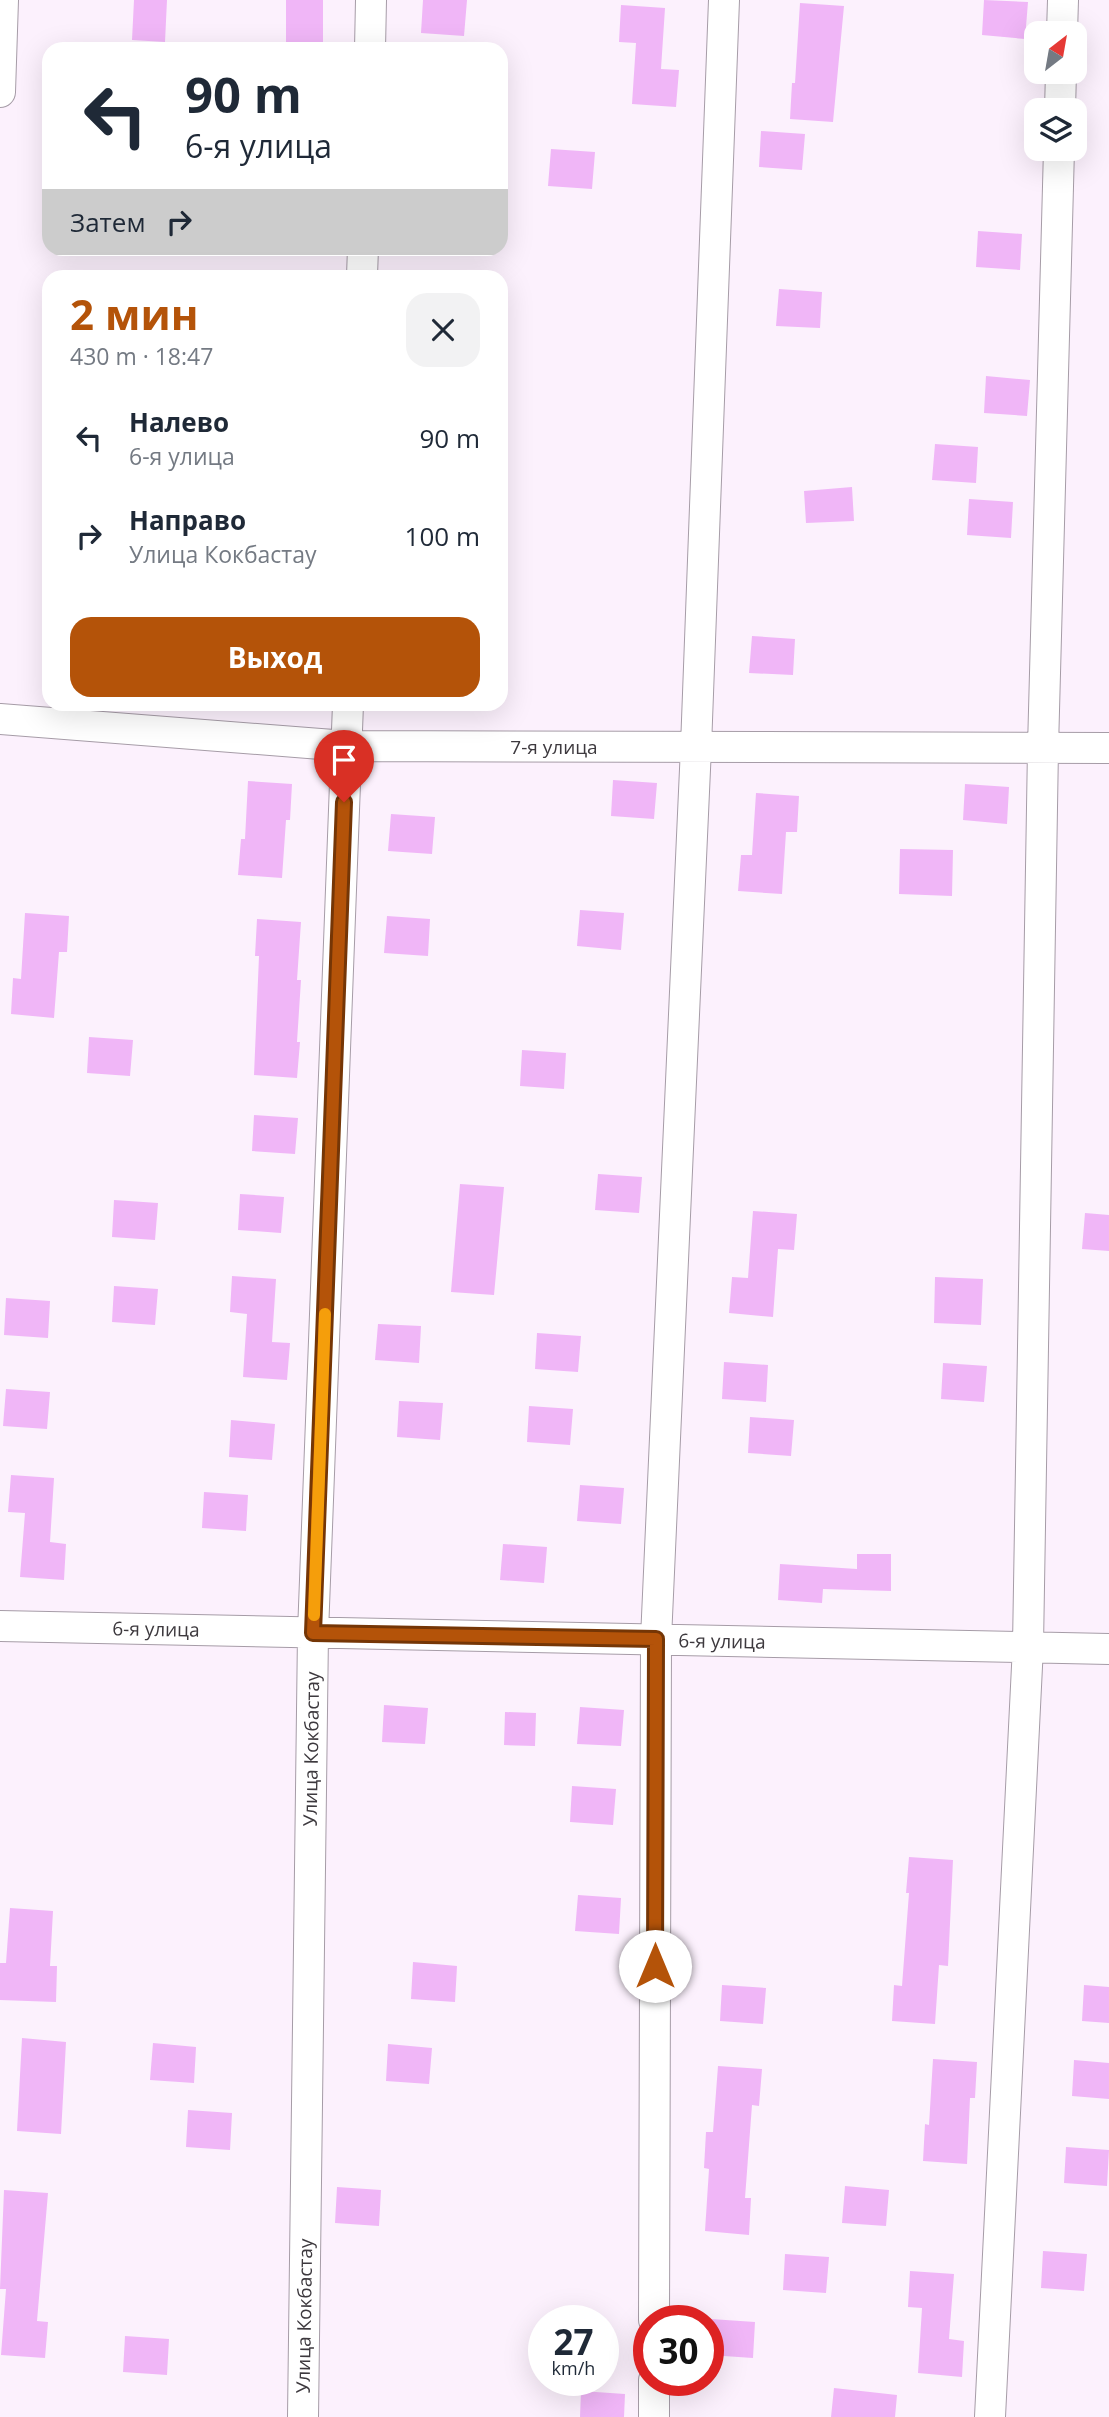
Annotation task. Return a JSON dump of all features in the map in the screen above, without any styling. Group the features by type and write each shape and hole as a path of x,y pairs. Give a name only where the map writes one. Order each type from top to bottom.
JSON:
{"street":[{"path":"0,92 3,0"},
{"path":"370,42 371,0"},
{"path":"654,2305 656,1639 696,747 724,0"},
{"path":"1062,21 1063,0"},
{"path":"990,2417 1028,1646 1043,748 1059,161"},
{"name":"Улица Кокбастау","path":"303,2417 313,1633 348,711"},
{"name":"7-я улица","path":"0,719 346,746 1109,748"},
{"name":"6-я улица","path":"0,1626 1109,1649"},
{"path":"654,2396 654,2417"}],"building":[{"path":"134,0 167,0 165,42 132,40"},
{"path":"286,0 323,0 323,42 286,42"},
{"path":"423,0 467,0 464,36 421,33"},
{"path":"984,0 1028,2 1024,39 982,35"},
{"path":"800,3 844,6 833,122 790,119"},
{"path":"621,5 665,8 661,69 679,70 676,107 632,104 636,43 619,42"},
{"path":"761,131 805,134 802,170 759,167"},
{"path":"551,149 595,152 592,189 548,186"},
{"path":"978,231 1022,234 1020,270 976,267"},
{"path":"779,289 822,292 820,328 776,326"},
{"path":"986,376 1030,380 1027,416 984,413"},
{"path":"935,444 978,447 976,483 932,480"},
{"path":"852,487 854,521 806,523 804,491"},
{"path":"969,499 1013,502 1011,538 967,535"},
{"path":"752,636 795,639 793,675 749,673"},
{"path":"613,780 657,783 654,819 611,816"},
{"path":"248,781 292,784 290,820 286,820 282,878 238,875 241,839 245,839"},
{"path":"965,784 1009,787 1007,824 963,820"},
{"path":"756,793 799,796 797,832 786,832 782,894 738,891 741,855 752,855"},
{"path":"391,814 435,817 432,854 388,851"},
{"path":"900,849 953,850 952,896 899,894"},
{"path":"580,910 624,913 621,950 577,946"},
{"path":"25,913 69,916 67,952 59,952 54,1018 11,1014 13,978 21,979"},
{"path":"387,916 430,919 428,956 384,953"},
{"path":"257,919 301,922 297,980 301,980 297,1078 254,1075 259,956 255,956"},
{"path":"89,1037 133,1040 130,1076 87,1073"},
{"path":"522,1050 566,1053 564,1089 520,1086"},
{"path":"254,1115 298,1118 295,1154 252,1151"},
{"path":"598,1174 642,1177 639,1213 595,1210"},
{"path":"460,1184 504,1187 494,1295 451,1292"},
{"path":"240,1194 284,1197 281,1233 238,1230"},
{"path":"114,1200 158,1203 155,1240 112,1237"},
{"path":"753,1211 797,1214 794,1250 778,1249 773,1317 729,1313 732,1277 748,1278"},
{"path":"1085,1213 1109,1215 1109,1251 1082,1249"},
{"path":"232,1276 276,1279 272,1342 290,1343 287,1380 243,1377 247,1314 230,1312"},
{"path":"935,1277 983,1279 981,1325 934,1323"},
{"path":"114,1286 158,1289 155,1325 112,1322"},
{"path":"6,1298 50,1301 48,1338 4,1335"},
{"path":"378,1324 421,1326 419,1363 375,1360"},
{"path":"537,1333 581,1336 578,1372 535,1369"},
{"path":"724,1362 768,1365 766,1402 722,1399"},
{"path":"943,1363 987,1366 984,1402 941,1399"},
{"path":"6,1389 50,1392 47,1429 3,1426"},
{"path":"399,1401 443,1403 440,1440 397,1437"},
{"path":"529,1406 573,1409 570,1445 527,1442"},
{"path":"750,1417 794,1420 791,1456 748,1453"},
{"path":"231,1420 275,1424 272,1460 229,1457"},
{"path":"11,1475 54,1478 50,1542 66,1544 64,1580 20,1577 25,1513 8,1512"},
{"path":"580,1485 624,1488 621,1524 577,1521"},
{"path":"204,1492 248,1495 246,1531 202,1528"},
{"path":"503,1544 547,1547 544,1583 500,1580"},
{"path":"857,1554 891,1554 891,1591 823,1589 822,1603 778,1600 780,1564 857,1569"},
{"path":"384,1705 428,1708 425,1744 382,1742"},
{"path":"580,1707 624,1710 621,1746 577,1744"},
{"path":"505,1712 536,1713 535,1746 504,1745"},
{"path":"572,1786 616,1789 613,1825 570,1822"},
{"path":"909,1857 953,1860 948,1966 939,1965 935,2024 892,2021 894,1985 902,1986"},
{"path":"578,1895 621,1898 619,1934 575,1931"},
{"path":"10,1908 53,1911 50,1966 57,1966 56,2002 0,2000 0,1963 6,1963"},
{"path":"413,1962 457,1966 455,2002 411,1999"},
{"path":"722,1985 766,1988 763,2024 720,2021"},
{"path":"1084,1985 1109,1987 1109,2023 1082,2021"},
{"path":"22,2038 66,2042 61,2134 17,2131"},
{"path":"153,2043 196,2047 194,2083 150,2080"},
{"path":"388,2044 432,2048 429,2084 386,2081"},
{"path":"933,2059 977,2062 975,2098 970,2098 967,2164 923,2161 925,2124 929,2125"},
{"path":"1074,2060 1109,2063 1109,2099 1072,2096"},
{"path":"718,2066 762,2069 759,2106 752,2105 745,2198 751,2198 749,2235 705,2231 709,2169 704,2168 706,2132 713,2132"},
{"path":"188,2110 232,2113 230,2150 186,2147"},
{"path":"1066,2147 1109,2150 1107,2186 1064,2183"},
{"path":"845,2186 889,2190 886,2226 842,2223"},
{"path":"337,2187 381,2190 379,2226 335,2223"},
{"path":"4,2190 48,2193 37,2321 48,2322 45,2358 1,2355 6,2289 0,2289"},
{"path":"1043,2251 1087,2254 1084,2291 1041,2288"},
{"path":"785,2254 829,2257 826,2293 783,2290"},
{"path":"910,2271 954,2274 949,2339 964,2341 962,2377 918,2373 922,2308 908,2307"},
{"path":"724,2320 755,2322 753,2358 724,2356"},
{"path":"125,2336 169,2339 167,2375 123,2372"},
{"path":"834,2388 897,2395 895,2417 831,2417"},
{"path":"625,2394 624,2417 580,2417 581,2396"}],"slow traffic":[{"path":"314,1615 325,1314"}],"route":[{"path":"344,802 313,1633 656,1639 655,1966"}]}
